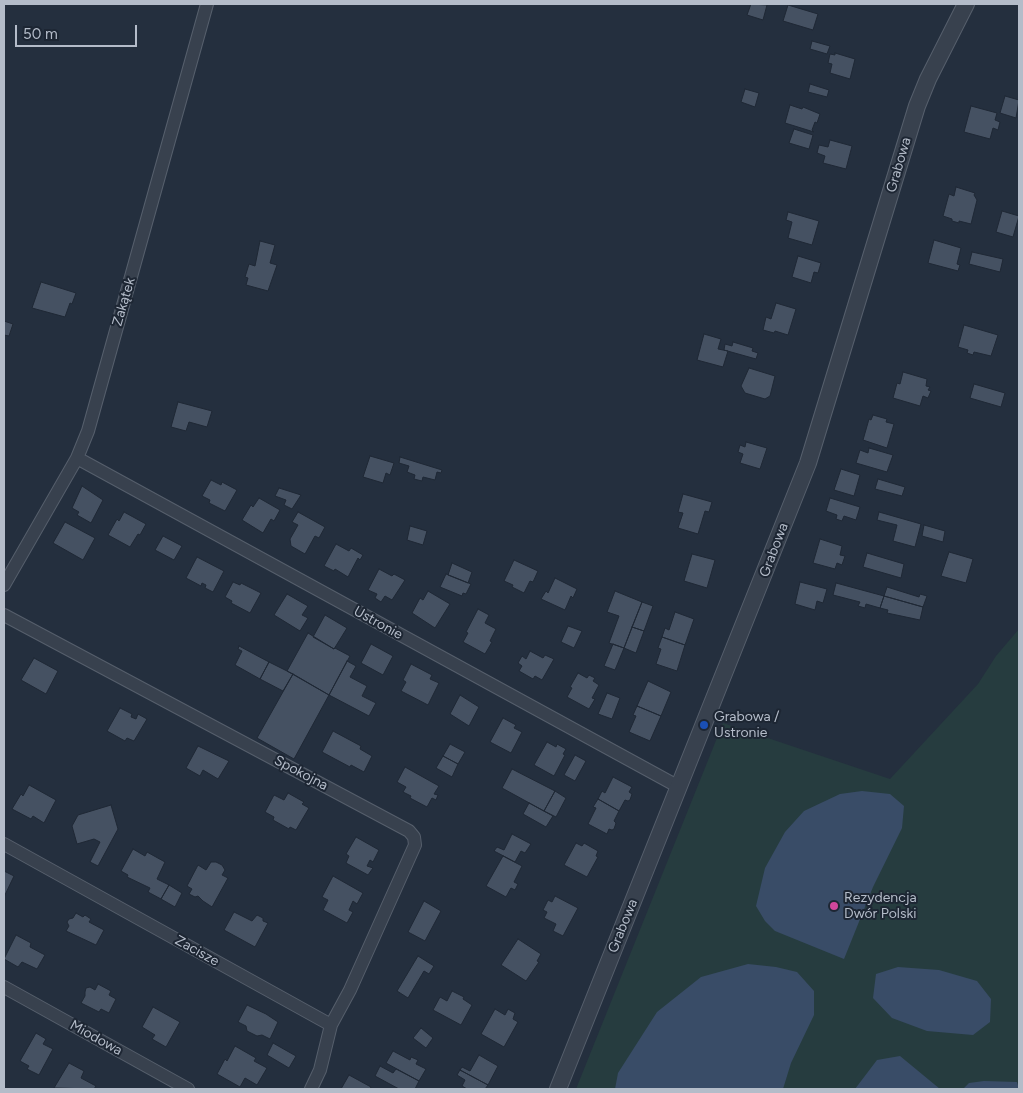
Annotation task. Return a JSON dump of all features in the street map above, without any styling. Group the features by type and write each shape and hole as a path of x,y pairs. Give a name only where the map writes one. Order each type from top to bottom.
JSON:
{"street":[{"name":"Zakątek","path":"4,585 77,458 88,431 207,4"},
{"name":"Grabowa","path":"558,1089 808,462 923,90 966,4"},
{"name":"Ustronie","path":"77,458 679,787"},
{"name":"Spokojna","path":"4,615 409,831 414,837 415,845 350,990 331,1025"},
{"name":"Zacisze","path":"4,844 331,1025"},
{"name":"Miodowa","path":"4,986 188,1089"},
{"path":"311,1089 320,1070 331,1025"}],"green space":[{"name":"Rezydencja Dwór Polski","path":"1019,629 1019,1089 576,1089 723,723 890,779 978,684 996,656"}],"water":[{"path":"862,791 890,794 904,806 902,828 873,887 844,959 775,931 765,921 756,906 765,868 785,832 804,811 840,794"},
{"path":"748,964 776,967 797,972 814,991 814,1015 791,1063 783,1089 615,1089 618,1073 657,1012 701,977"},
{"path":"898,967 939,970 977,981 991,999 990,1022 973,1035 927,1031 892,1018 873,998 876,974"},
{"path":"900,1056 940,1089 855,1089 877,1060"},
{"path":"984,1081 1017,1082 1019,1089 963,1089 969,1083"}],"building":[{"path":"751,4 767,5 763,20 747,15"},
{"path":"788,5 818,14 813,30 783,21"},
{"path":"812,41 830,46 827,54 810,49"},
{"path":"835,53 855,59 850,79 830,73 832,64 828,63 830,54 835,55"},
{"path":"810,84 829,90 827,97 808,92"},
{"path":"745,89 759,93 755,107 741,102"},
{"path":"1005,96 1019,100 1016,118 1000,113"},
{"path":"790,105 802,109 803,107 820,114 812,130 814,132 785,123"},
{"path":"971,106 997,113 995,120 1000,122 998,130 993,128 990,139 964,132"},
{"path":"794,129 813,135 809,149 789,143"},
{"path":"830,140 852,146 846,169 823,163 825,156 817,153 819,145 828,147"},
{"path":"956,187 975,193 974,195 977,200 971,224 952,221 952,219 943,216 949,194 954,196"},
{"path":"1002,211 1019,216 1013,237 996,232"},
{"path":"788,212 819,221 812,245 788,238 792,222 786,220"},
{"path":"934,240 961,248 957,264 960,265 958,271 928,263"},
{"path":"260,241 275,245 270,263 277,265 268,291 246,285 248,278 245,277 249,264 255,266"},
{"path":"972,252 1003,259 1000,272 969,264"},
{"path":"798,256 821,263 818,273 814,272 811,283 792,277"},
{"path":"41,282 76,293 65,317 32,308"},
{"path":"776,303 796,309 788,335 763,330 766,317 771,319"},
{"path":"4,321 13,324 9,336 4,335"},
{"path":"964,325 998,335 991,356 974,352 973,355 967,353 968,350 958,347"},
{"path":"704,334 721,339 718,349 728,351 723,367 697,360"},
{"path":"733,342 753,348 752,351 758,353 756,359 724,350 725,344 732,346"},
{"path":"749,368 775,376 770,396 765,399 745,393 741,386"},
{"path":"903,372 927,379 926,386 930,387 928,390 931,391 928,398 923,396 920,406 893,398 897,383 900,384"},
{"path":"974,384 1005,393 1001,407 970,398"},
{"path":"178,402 212,411 207,427 189,422 186,431 171,427"},
{"path":"873,415 887,419 886,422 894,424 887,448 863,440 869,419 871,420"},
{"path":"746,442 767,448 760,469 740,463 743,454 738,452 740,445 745,447"},
{"path":"869,448 893,455 887,472 856,463 860,450 868,453"},
{"path":"370,456 394,463 390,475 386,473 383,483 363,477"},
{"path":"400,457 442,470 441,473 437,472 435,480 423,477 422,481 414,479 415,475 407,472 409,466 399,463"},
{"path":"841,469 860,475 854,496 834,490"},
{"path":"878,479 905,487 902,496 875,489"},
{"path":"211,480 221,485 222,482 237,490 225,511 209,503 210,500 202,496"},
{"path":"82,486 103,500 91,523 77,515 79,512 72,508"},
{"path":"279,488 301,495 292,509 284,505 286,500 275,496"},
{"path":"683,494 712,502 709,512 705,511 698,534 678,528 683,513 678,512"},
{"path":"259,498 280,510 274,521 271,519 263,533 242,520 251,505 253,507"},
{"path":"830,498 860,507 856,520 844,516 842,521 836,519 837,515 826,511"},
{"path":"124,512 146,524 130,547 108,535 117,519 119,521"},
{"path":"298,512 325,527 319,538 315,536 305,554 291,546 290,539 298,525 292,522"},
{"path":"879,512 921,524 915,547 893,541 897,525 877,520"},
{"path":"65,522 95,538 83,560 53,543"},
{"path":"924,525 945,531 943,542 922,536"},
{"path":"410,526 427,531 423,545 407,540"},
{"path":"163,536 182,546 174,560 155,550"},
{"path":"820,539 842,546 840,555 845,556 842,565 837,563 835,569 813,563"},
{"path":"336,544 349,551 351,548 363,555 360,560 358,558 348,577 335,569 334,571 324,566"},
{"path":"949,552 973,559 966,583 941,576"},
{"path":"867,553 904,564 901,578 863,567"},
{"path":"692,554 715,560 707,588 684,581"},
{"path":"197,557 224,571 213,592 205,588 206,585 202,583 201,586 186,578"},
{"path":"514,560 538,571 533,582 530,581 524,593 504,581"},
{"path":"452,563 472,572 468,583 448,575"},
{"path":"379,569 405,580 392,600 385,596 381,602 375,598 377,594 368,590"},
{"path":"446,574 471,584 466,594 463,593 462,596 440,587"},
{"path":"555,578 577,589 573,598 571,596 565,610 541,599 546,591 548,593"},
{"path":"233,582 240,585 241,583 261,593 250,613 231,603 232,601 225,597"},
{"path":"800,582 827,589 823,603 817,601 815,610 795,604"},
{"path":"836,583 884,596 880,608 866,604 865,608 858,606 860,602 833,595"},
{"path":"887,587 919,597 920,594 927,596 923,607 884,596"},
{"path":"428,591 450,604 435,628 412,613 420,598 423,600"},
{"path":"615,591 642,602 624,648 609,643 619,616 607,612"},
{"path":"287,594 308,606 302,615 308,618 300,631 274,615"},
{"path":"884,596 923,607 920,620 887,613 888,610 880,608"},
{"path":"642,602 653,606 644,631 632,627"},
{"path":"478,609 489,615 485,623 496,629 490,641 492,642 485,654 463,642"},
{"path":"675,612 694,619 685,645 662,637 665,628 669,630"},
{"path":"325,615 347,628 334,649 313,637"},
{"path":"568,626 582,631 574,648 561,642"},
{"path":"632,627 644,631 636,653 624,648"},
{"path":"308,633 334,649 350,656 329,695 287,671"},
{"path":"662,637 685,645 677,671 656,664 661,649 658,648"},
{"path":"371,644 393,656 383,675 361,663"},
{"path":"613,644 624,648 615,670 604,666"},
{"path":"239,646 269,662 260,679 235,665 242,651 238,649"},
{"path":"530,651 543,658 545,655 554,659 542,680 535,676 533,679 519,671 522,666 518,663 522,656 526,659"},
{"path":"34,658 58,671 46,694 21,680"},
{"path":"347,661 356,666 350,677 367,686 362,696 376,703 369,716 329,695"},
{"path":"269,662 293,674 283,691 260,679"},
{"path":"411,664 432,675 430,679 439,683 428,705 401,691 406,682 403,680"},
{"path":"578,673 587,678 589,675 595,678 593,681 599,685 592,698 595,699 589,709 567,697"},
{"path":"293,674 329,695 294,759 257,738"},
{"path":"648,681 671,692 661,716 637,706"},
{"path":"607,693 620,698 612,719 598,714"},
{"path":"460,695 479,707 469,726 450,714"},
{"path":"637,706 661,716 650,741 629,732 636,716 633,715"},
{"path":"120,708 132,714 131,717 136,719 138,714 147,719 134,741 127,738 125,741 107,731"},
{"path":"503,718 516,725 514,728 522,732 511,753 490,742"},
{"path":"333,731 361,746 360,749 372,756 364,772 351,765 350,767 322,752"},
{"path":"547,742 556,747 557,744 566,749 563,754 565,755 554,776 534,765"},
{"path":"450,744 465,752 458,764 443,756"},
{"path":"198,746 229,761 218,779 203,770 200,776 186,768"},
{"path":"575,755 586,761 575,781 564,775"},
{"path":"443,756 458,764 452,777 436,768"},
{"path":"405,767 439,786 434,794 438,795 436,800 432,798 427,807 410,798 411,796 403,792 406,787 397,782"},
{"path":"512,769 555,791 544,811 502,788"},
{"path":"613,777 632,787 629,792 632,794 630,800 625,800 619,811 598,799 602,791 605,793"},
{"path":"29,785 56,800 44,823 33,816 31,819 12,809"},
{"path":"555,791 566,798 556,817 544,811"},
{"path":"288,793 304,802 302,804 309,808 296,830 290,827 289,829 273,820 274,817 265,812 274,795 284,800"},
{"path":"598,799 619,811 614,821 616,823 614,829 609,829 607,834 588,824 596,808 593,807"},
{"path":"529,803 553,816 546,827 523,814"},
{"path":"111,805 118,829 98,866 90,862 100,842 94,839 77,844 72,826 78,815"},
{"path":"512,834 531,844 525,853 521,851 515,862 494,851 497,847 504,850"},
{"path":"356,837 379,850 373,862 370,860 367,866 373,868 368,875 346,863 349,856 346,854"},
{"path":"576,843 582,846 584,843 598,851 596,856 598,857 587,877 564,865"},
{"path":"133,849 145,856 147,852 165,862 157,879 169,885 161,899 148,892 150,888 127,877 128,875 121,871"},
{"path":"503,856 522,866 514,882 518,884 515,890 511,888 506,897 486,886"},
{"path":"211,862 222,865 225,870 222,875 228,878 212,907 198,896 195,897 189,894 192,889 187,886 198,865 206,870"},
{"path":"4,871 14,876 4,897"},
{"path":"333,876 363,893 357,904 353,901 349,910 353,912 347,923 323,910 328,900 322,897"},
{"path":"169,885 182,893 175,907 161,899"},
{"path":"555,896 578,908 563,936 553,931 556,924 544,918 547,912 543,910 548,900 552,902"},
{"path":"424,901 441,911 425,941 408,932"},
{"path":"234,912 252,921 257,915 268,923 255,947 224,930"},
{"path":"76,913 83,917 85,915 91,919 89,922 104,930 96,945 66,931 69,926 67,922"},
{"path":"16,935 31,943 30,947 45,955 37,969 22,962 18,967 4,959"},
{"path":"518,939 541,954 537,961 539,962 526,981 501,965"},
{"path":"418,956 434,966 429,974 424,971 408,998 397,991"},
{"path":"98,984 111,991 109,995 116,999 109,1013 101,1009 99,1012 81,1003 85,996 86,988 90,987 95,990"},
{"path":"452,991 464,997 463,999 472,1005 461,1025 433,1010 440,997 447,1001"},
{"path":"247,1005 278,1022 270,1039 247,1031 246,1026 238,1022"},
{"path":"153,1007 180,1022 166,1047 152,1039 155,1035 142,1027"},
{"path":"495,1009 505,1015 508,1009 515,1013 513,1019 518,1022 504,1047 481,1034"},
{"path":"421,1028 433,1038 426,1048 413,1038"},
{"path":"36,1033 46,1039 43,1044 53,1049 39,1075 27,1069 29,1066 20,1061"},
{"path":"273,1043 296,1056 289,1068 267,1055"},
{"path":"235,1046 256,1058 254,1061 267,1068 257,1085 245,1078 240,1087 217,1074"},
{"path":"393,1051 410,1060 411,1057 418,1060 416,1064 426,1069 419,1081 386,1063"},
{"path":"479,1055 498,1066 488,1085 460,1070 462,1067 470,1071"},
{"path":"69,1063 84,1071 81,1078 96,1086 94,1089 54,1088"},
{"path":"380,1066 393,1073 396,1069 419,1081 415,1089 399,1089 375,1076"},
{"path":"460,1070 488,1085 485,1089 467,1089 462,1086 465,1080 457,1075"},
{"path":"349,1075 371,1087 370,1089 341,1089"}],"place":[{"name":"Grabowa / Ustronie","path":"704,725"},
{"name":"Rezydencja Dwór Polski","path":"834,906"}]}
